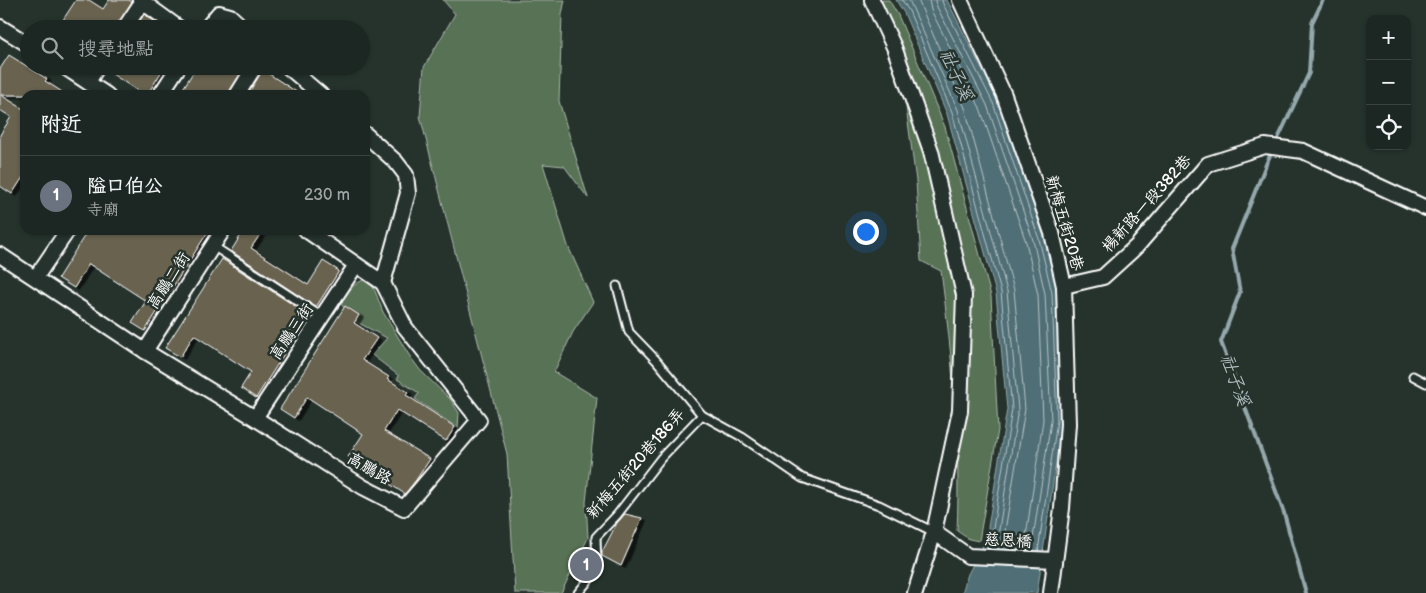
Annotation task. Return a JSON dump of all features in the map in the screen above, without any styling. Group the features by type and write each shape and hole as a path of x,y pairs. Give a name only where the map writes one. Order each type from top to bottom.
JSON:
{"street":[{"path":"872,0 894,47 931,150 964,295 960,411 934,532 915,593"},
{"name":"新梅五街20巷","path":"960,0 1004,95 1052,233 1064,286 1068,424 1062,508 1051,560 1051,593"},
{"path":"129,20 141,1 167,20"},
{"path":"213,20 218,13 230,16 234,20"},
{"path":"0,27 20,39"},
{"path":"77,75 100,90"},
{"path":"88,82 92,75"},
{"path":"163,90 173,75"},
{"path":"240,90 249,75"},
{"path":"296,75 312,90"},
{"path":"370,139 396,162 406,175 408,193 383,283"},
{"name":"楊新路一段382巷","path":"1064,286 1103,277 1137,246 1208,164 1265,146 1303,152 1426,208"},
{"path":"36,278 65,235"},
{"name":"高鵬二街","path":"145,351 220,235"},
{"name":"高鵬路","path":"0,255 145,351 363,487 404,508 479,420 405,327 383,283 313,235"},
{"name":"高鵬三街","path":"255,418 356,265"},
{"name":"新梅五街20巷186弄","path":"934,532 968,556"},
{"name":"慈恩橋","path":"968,556 1051,560"}],"lane":[{"path":"213,246 323,317"},
{"path":"617,286 629,332 656,360 702,415"},
{"path":"1413,376 1426,383"},
{"name":"新梅五街20巷186弄","path":"578,593 597,570 596,537 617,515 661,458 702,415 742,437 802,478 879,506 934,532"}],"green space":[{"path":"443,0 565,0 562,14 559,101 588,198 564,166 543,164 568,246 593,302 573,332 554,372 597,398 586,502 588,538 561,593 515,593 507,454 420,116 424,67 455,14"},
{"path":"876,0 889,0 898,15 945,127 991,296 998,430 979,541 969,539 957,531 958,465 955,400 941,271 921,261 916,181 898,48"},
{"path":"368,278 383,312 409,355 420,370 451,400 459,413 458,428 415,399 419,393 397,379 399,376 372,355 387,338 355,321 341,304 351,288"}],"water":[{"path":"896,0 947,0 998,101 1044,237 1057,292 1062,421 1037,593 962,593 968,574 986,540 1007,409 996,293 947,114 904,13"}],"building":[{"path":"76,0 89,0 103,9 109,0 129,0 132,2 121,20 63,20"},
{"path":"144,14 152,20 140,20"},
{"path":"9,55 20,62 20,75 41,75 47,79 45,81 59,90 20,90 20,95 1,95 20,107 20,182 12,194 0,186 0,135 11,117 0,110 0,69"},
{"path":"114,75 159,75 150,90 136,90"},
{"path":"191,75 240,75 231,90 182,90"},
{"path":"260,75 271,75 293,90 250,90"},
{"path":"85,235 206,235 145,331 132,323 146,301 89,264 74,288 58,278"},
{"path":"241,235 260,235 251,248 308,285 323,261 339,271 316,307 231,251"},
{"path":"222,259 309,315 256,398 241,388 251,372 194,335 180,357 165,348"},
{"path":"345,306 359,315 354,323 377,338 362,360 408,392 406,395 455,427 446,441 397,410 384,431 430,459 405,494 348,457 363,434 307,397 294,418 280,409"},
{"path":"625,514 642,518 621,566 602,556 602,552 617,523"}],"waterway":[{"name":"社子溪","path":"1306,593 1284,513 1221,342 1240,292 1232,249 1267,162 1309,73 1312,23 1323,0"}],"place":[{"name":"隘口伯公","path":"586,565"}]}
